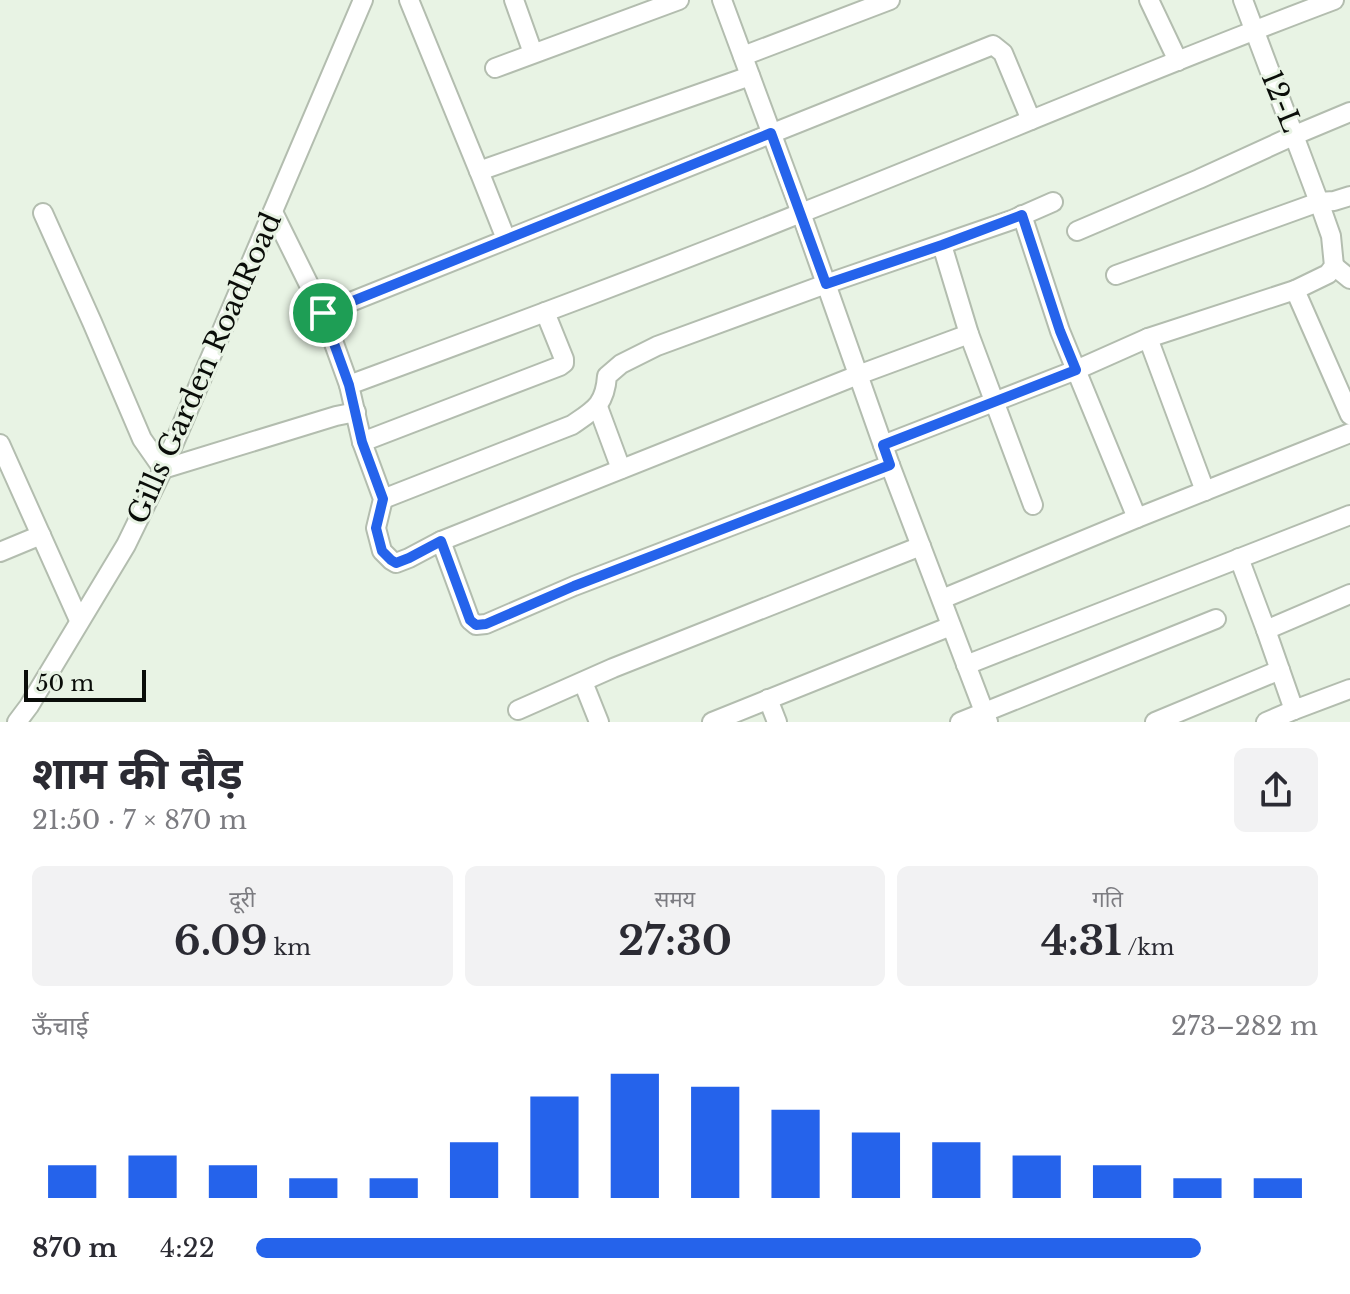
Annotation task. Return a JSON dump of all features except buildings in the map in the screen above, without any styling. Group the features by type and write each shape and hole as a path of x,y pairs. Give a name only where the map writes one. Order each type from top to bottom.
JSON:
{"street":[{"name":"Gills Garden RoadRoad","path":"17,722 126,545 163,469 363,0"},
{"path":"409,0 506,239"},
{"path":"514,0 533,53"},
{"path":"495,68 679,0"},
{"path":"722,0 890,465 986,717"},
{"path":"743,56 890,0"},
{"path":"1149,0 1178,61"},
{"name":"12-L","path":"1243,0 1331,236 1334,266"},
{"path":"349,385 801,213 1334,0"},
{"path":"323,313 993,45 1003,53 1031,120"},
{"path":"479,171 750,76"},
{"path":"1077,231 1350,112"},
{"path":"1116,275 1319,202 1350,196"},
{"path":"383,499 572,425 598,407 606,389 607,376 621,364 657,346 942,245 1053,202"},
{"path":"273,212 323,313 349,385 362,442 383,499 376,528 382,551 396,563 441,541 621,469 969,334"},
{"path":"43,213 142,439 163,469 356,412"},
{"path":"1022,215 1055,317 1137,518"},
{"path":"942,245 969,334 1033,505"},
{"path":"883,445 1076,370 1148,338 1295,290 1328,274 1334,266 1350,279"},
{"path":"1295,290 1348,403"},
{"path":"362,442 560,366 564,359 545,312"},
{"path":"1148,338 1205,491"},
{"path":"598,407 621,469"},
{"path":"942,599 1350,433"},
{"path":"0,444 79,620"},
{"path":"441,541 470,620 476,625 486,624 574,586 890,465"},
{"path":"966,665 1350,515"},
{"path":"0,552 41,535"},
{"path":"518,710 613,668 921,546"},
{"path":"1239,558 1294,710"},
{"path":"1266,630 1350,594"},
{"path":"960,722 986,717 1216,619"},
{"path":"712,722 951,626"},
{"path":"1155,722 1280,670"},
{"path":"583,682 599,722"},
{"path":"1266,722 1350,689"},
{"path":"768,699 777,722"}],"route":[{"path":"771,133 826,284 1022,215 1076,370 883,445 890,465 574,586 486,624 476,625 470,620 441,541 396,563 382,551 376,528 383,499 362,442 349,385 323,313 771,133"}]}
